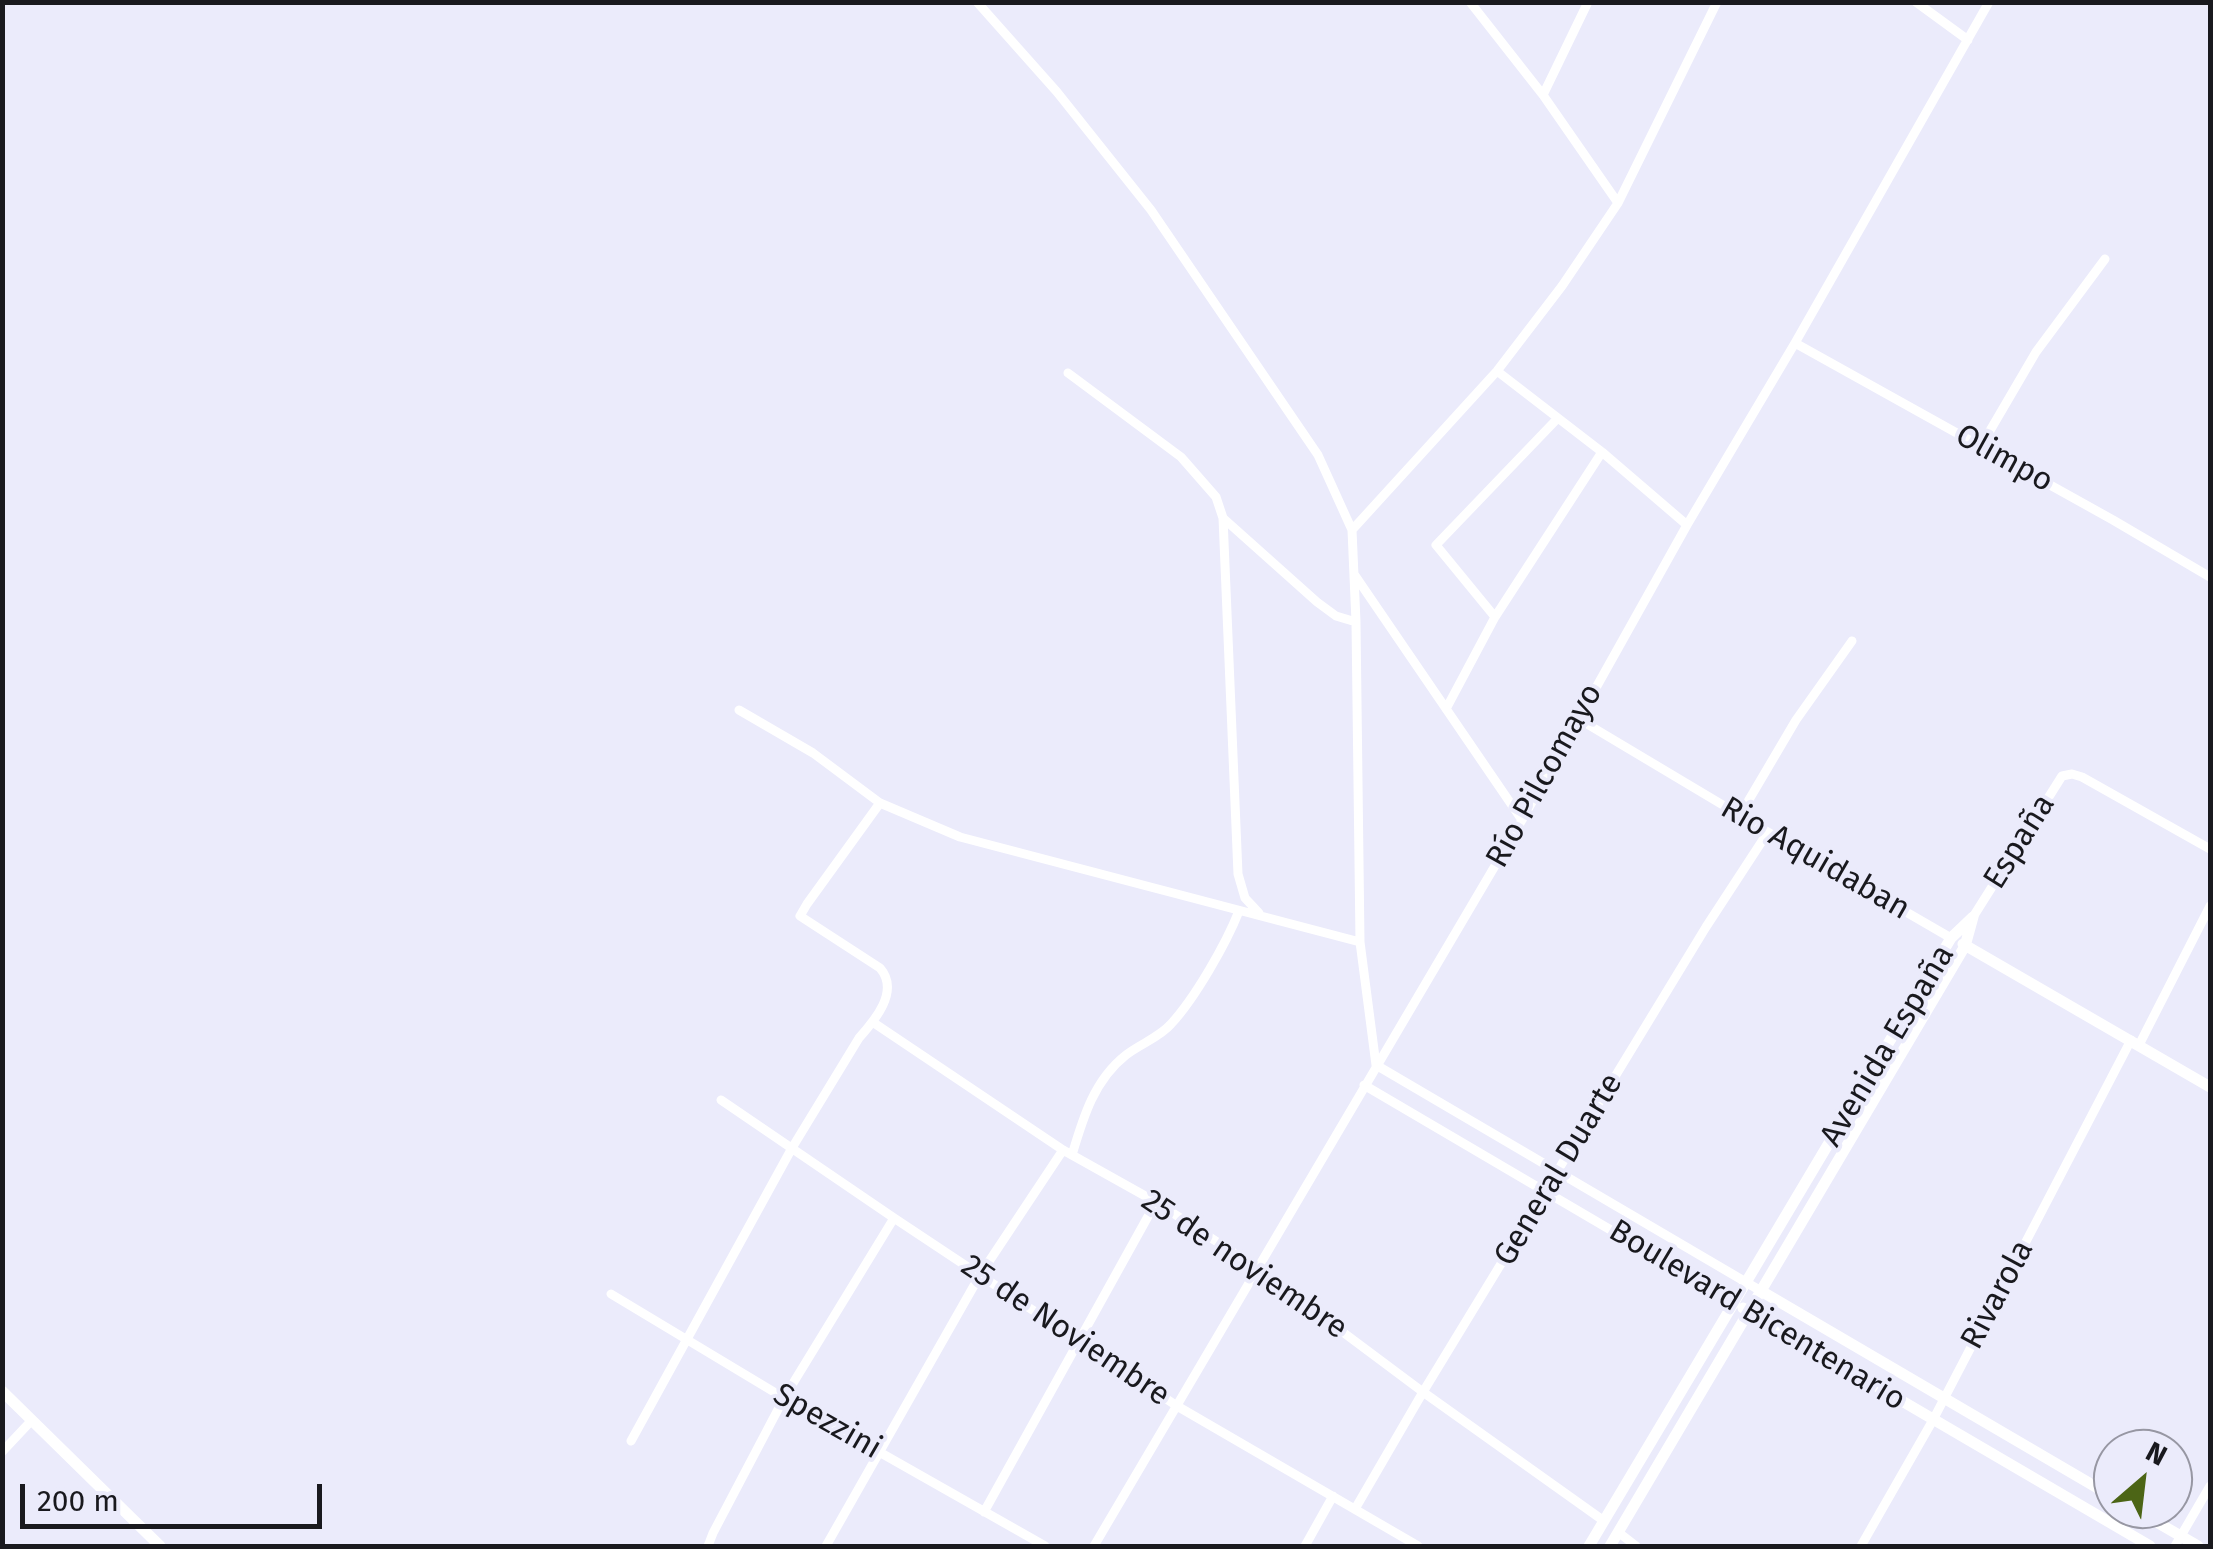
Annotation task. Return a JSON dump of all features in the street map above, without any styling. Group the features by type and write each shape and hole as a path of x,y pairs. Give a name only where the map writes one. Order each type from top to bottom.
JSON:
{"street":[{"path":"977,2 1057,92 1151,210 1318,455 1352,530 1360,942 1376,1065"},
{"path":"1470,2 1543,95 1618,203"},
{"path":"1543,95 1588,2"},
{"path":"1352,530 1497,371 1562,286 1618,203 1717,2"},
{"path":"1916,2 1968,40"},
{"name":"Río Pilcomayo","path":"1094,1546 1522,820 1989,2"},
{"path":"1981,446 2036,352 2105,259"},
{"name":"Olimpo","path":"1796,342 2210,577"},
{"path":"1497,371 1688,524"},
{"path":"1068,373 1181,457 1216,497 1224,518 1238,874 1246,898 1261,915"},
{"path":"1495,617 1436,545 1557,419"},
{"path":"1446,710 1495,617 1602,452"},
{"path":"1224,518 1317,602 1336,616 1356,622"},
{"path":"1354,574 1522,820"},
{"path":"1740,815 1796,720 1852,642"},
{"path":"739,710 812,753 880,803 960,837 1360,942"},
{"name":"Rio Aquidaban","path":"1577,718 2210,1087"},
{"name":"España","path":"1973,917 2062,776 2082,777 2210,849"},
{"path":"630,1442 792,1148 859,1038 874,1023 886,998 886,973 800,916 880,803"},
{"name":"General Duarte","path":"1355,1510 1706,927 1768,832"},
{"name":"Rivarola","path":"1861,1546 2210,906"},
{"path":"826,1546 980,1275 1067,1153 1086,1107 1125,1056 1170,1026 1206,974 1239,910"},
{"name":"Avenida España","path":"1589,1546 1951,938 1973,917"},
{"name":"Avenida España","path":"1610,1546 1966,946 1973,917"},
{"name":"25 de noviembre","path":"874,1023 1067,1153 1156,1202 1257,1268 1604,1521"},
{"name":"Boulevard Bicentenario","path":"1376,1065 2093,1485"},
{"name":"Boulevard Bicentenario","path":"1364,1085 2150,1546"},
{"name":"25 de Noviembre","path":"722,1100 1176,1406 1418,1546"},
{"path":"984,1512 1156,1202"},
{"path":"708,1546 784,1398 894,1218"},
{"name":"Spezzini","path":"611,1294 1044,1546"},
{"path":"2,1391 160,1546"},
{"path":"2,1452 32,1420"},
{"path":"2198,1546 2178,1542 2210,1486"},
{"path":"1304,1546 1333,1496"},
{"path":"1618,1532 1636,1546"}]}
